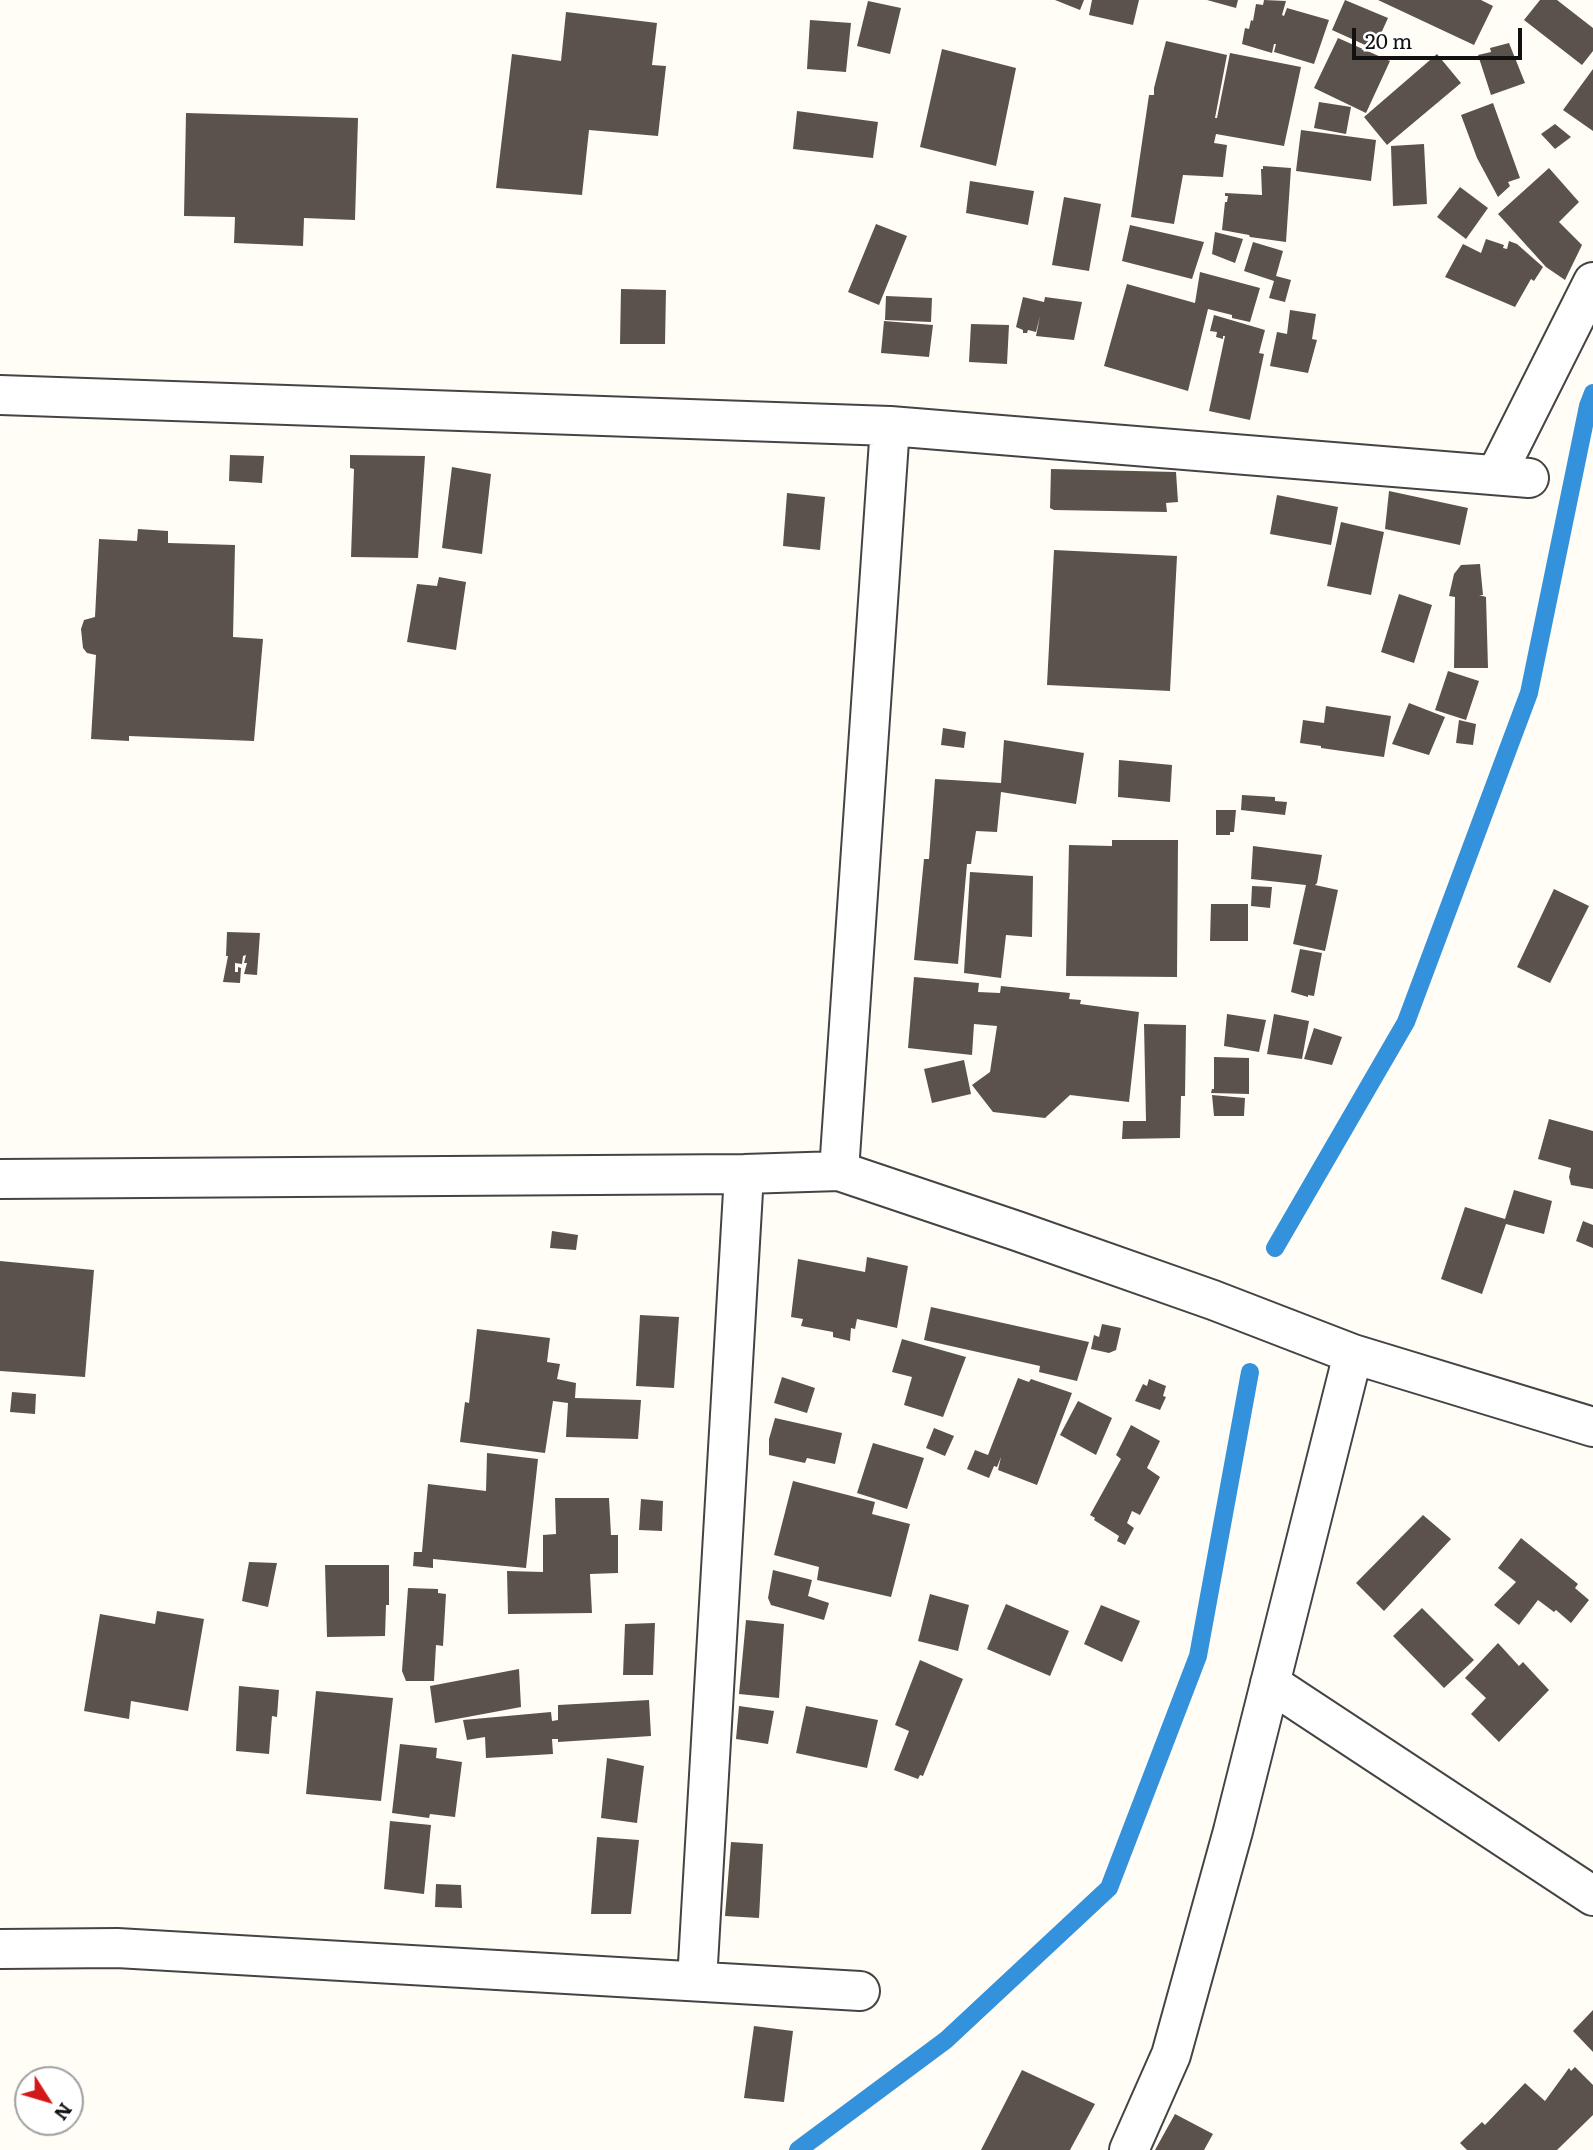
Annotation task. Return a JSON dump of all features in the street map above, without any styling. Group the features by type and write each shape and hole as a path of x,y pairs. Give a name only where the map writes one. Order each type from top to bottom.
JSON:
{"street":[{"path":"0,395 890,426 1513,477 1593,282"},
{"path":"839,1171 890,426"},
{"path":"0,1179 839,1171 1186,1291 1353,1354 1593,1427"},
{"path":"697,1981 744,1174"},
{"path":"1129,2150 1171,2055 1233,1831 1353,1354"},
{"path":"1270,1683 1593,1896"},
{"path":"0,1949 117,1948 860,1991"}],"building":[{"path":"1055,0 1084,0 1080,10"},
{"path":"1092,0 1139,0 1133,25 1089,15"},
{"path":"1207,0 1238,0 1236,8"},
{"path":"1264,0 1286,1 1282,15 1284,16 1287,8 1329,20 1314,64 1274,52 1276,44 1272,53 1242,44 1245,28 1249,29 1251,20 1253,21 1256,4 1263,5"},
{"path":"1345,0 1388,18 1374,49 1332,30"},
{"path":"1378,0 1481,0 1493,6 1474,45"},
{"path":"1540,0 1557,0 1593,28 1593,51 1582,65 1524,20"},
{"path":"868,1 901,8 890,54 857,46"},
{"path":"566,12 657,23 652,65 666,66 658,136 589,130 582,195 496,188 512,54 561,61"},
{"path":"810,20 851,23 846,72 807,69"},
{"path":"1338,38 1390,61 1366,113 1314,88"},
{"path":"1166,41 1227,55 1215,118 1230,53 1301,67 1284,146 1216,134 1214,143 1227,145 1223,177 1183,175 1174,224 1131,217 1149,95 1154,95"},
{"path":"1509,43 1525,83 1491,95 1478,55 1491,52 1490,48"},
{"path":"942,49 1016,68 996,166 920,147"},
{"path":"1437,54 1461,83 1387,145 1364,117"},
{"path":"1593,69 1593,131 1563,110"},
{"path":"1319,102 1351,107 1346,134 1314,128"},
{"path":"1493,103 1520,178 1508,182 1510,186 1498,197 1477,158 1461,115"},
{"path":"797,111 878,122 873,158 793,149"},
{"path":"186,113 358,118 355,220 304,218 303,246 234,243 235,217 184,216"},
{"path":"1555,124 1571,137 1555,149 1541,134"},
{"path":"1301,130 1376,140 1371,181 1296,171"},
{"path":"1424,144 1427,204 1393,206 1391,146"},
{"path":"1263,166 1291,168 1286,242 1222,230 1228,196 1225,196 1225,193 1262,195"},
{"path":"1549,168 1579,202 1559,222 1582,245 1565,280 1546,267 1498,214"},
{"path":"970,181 1034,191 1028,225 966,213"},
{"path":"1460,187 1488,208 1466,239 1437,217"},
{"path":"1064,197 1101,204 1089,271 1052,265"},
{"path":"876,224 907,236 879,305 848,292"},
{"path":"1130,225 1204,242 1192,279 1122,261"},
{"path":"1215,232 1243,239 1235,263 1212,254"},
{"path":"1486,239 1504,245 1503,248 1507,249 1509,241 1517,244 1543,267 1534,281 1531,279 1515,307 1445,277 1463,244 1481,253"},
{"path":"1253,242 1283,251 1276,276 1291,280 1285,302 1269,298 1274,281 1244,271"},
{"path":"1200,272 1260,288 1250,322 1208,309 1188,391 1104,366 1127,284 1195,303"},
{"path":"621,289 666,290 665,344 620,344"},
{"path":"886,296 932,298 931,322 885,320"},
{"path":"1023,297 1044,302 1045,297 1082,302 1074,340 1036,336 1040,316 1036,332 1028,330 1023,333 1023,330 1016,327"},
{"path":"1290,310 1316,314 1312,339 1317,340 1308,373 1270,366 1277,332 1287,334"},
{"path":"1214,315 1265,330 1259,353 1264,354 1250,420 1209,411 1225,336 1223,339 1216,337 1217,332 1210,331"},
{"path":"884,321 933,325 929,357 881,353"},
{"path":"971,324 1009,325 1007,364 969,362"},
{"path":"230,455 264,456 262,483 229,481"},
{"path":"350,455 425,456 418,558 351,557 354,469 350,468"},
{"path":"452,467 491,474 482,554 442,548"},
{"path":"1051,469 1176,472 1178,502 1166,503 1167,512 1054,510 1050,508"},
{"path":"1389,491 1468,508 1460,545 1385,529"},
{"path":"787,493 825,497 820,550 783,546"},
{"path":"1277,495 1338,507 1331,545 1270,534"},
{"path":"1341,522 1384,532 1371,595 1327,586"},
{"path":"138,529 168,531 168,543 235,545 233,637 263,639 254,741 129,736 129,741 91,739 96,655 87,653 83,648 81,629 84,620 95,617 99,539 137,541"},
{"path":"1054,550 1177,556 1170,691 1047,685"},
{"path":"1480,564 1483,595 1479,595 1486,597 1488,668 1454,668 1455,597 1449,596 1454,574 1461,565"},
{"path":"439,577 466,582 456,650 407,642 417,584 437,586"},
{"path":"1399,594 1432,605 1414,663 1381,652"},
{"path":"1448,671 1479,681 1466,720 1435,710"},
{"path":"1409,703 1445,717 1429,755 1392,744"},
{"path":"1326,706 1391,716 1384,757 1300,743 1303,720 1324,723"},
{"path":"1459,720 1476,724 1473,745 1456,743"},
{"path":"943,728 966,732 964,748 941,745"},
{"path":"1004,740 1084,753 1076,804 1001,792 997,832 976,831 971,864 967,864 958,964 914,960 924,859 929,859 935,779 1001,783"},
{"path":"1119,760 1172,765 1170,802 1118,797"},
{"path":"1242,795 1275,797 1275,801 1287,802 1285,815 1241,810"},
{"path":"1216,810 1236,810 1234,832 1230,832 1230,835 1216,835"},
{"path":"1112,840 1178,840 1177,977 1066,976 1069,845 1112,846"},
{"path":"1253,846 1322,855 1315,885 1338,890 1325,951 1293,944 1306,885 1251,879"},
{"path":"970,872 1033,876 1032,937 1006,935 1001,978 964,973"},
{"path":"1252,886 1272,887 1270,908 1251,906"},
{"path":"1554,889 1589,906 1550,983 1517,967"},
{"path":"1211,904 1248,904 1248,941 1210,941"},
{"path":"227,932 260,933 257,975 244,974 247,963 244,963 246,955 243,956 242,964 235,963 235,972 238,972 238,967 241,968 240,983 223,982 228,956"},
{"path":"1300,949 1322,953 1314,996 1291,992"},
{"path":"914,977 979,983 978,992 1000,993 1001,986 1070,993 1069,999 1081,1000 1080,1004 1139,1012 1129,1102 1070,1095 1045,1118 993,1112 972,1085 990,1072 997,1026 974,1024 972,1055 908,1048"},
{"path":"1227,1014 1266,1020 1259,1052 1224,1046"},
{"path":"1274,1014 1309,1021 1302,1059 1267,1054"},
{"path":"1144,1024 1186,1025 1185,1096 1181,1096 1180,1138 1122,1139 1123,1121 1146,1121"},
{"path":"1314,1028 1342,1037 1332,1065 1304,1059"},
{"path":"1214,1057 1249,1058 1249,1094 1211,1093 1214,1089"},
{"path":"964,1060 971,1094 932,1103 924,1069"},
{"path":"1212,1095 1245,1098 1244,1116 1214,1116"},
{"path":"1549,1119 1593,1131 1593,1189 1571,1185 1571,1168 1538,1159"},
{"path":"1514,1190 1552,1201 1544,1234 1506,1224 1482,1294 1441,1279 1465,1207 1505,1219"},
{"path":"1583,1221 1593,1225 1593,1248 1576,1241"},
{"path":"552,1231 578,1235 576,1250 550,1248"},
{"path":"867,1257 908,1266 897,1328 857,1319 855,1329 851,1328 850,1341 833,1337 833,1332 801,1326 803,1319 791,1317 798,1259 865,1272"},
{"path":"0,1261 94,1270 85,1377 0,1371"},
{"path":"931,1307 1089,1342 1077,1381 1039,1372 1040,1366 924,1340"},
{"path":"640,1315 679,1317 674,1388 636,1386"},
{"path":"1102,1324 1121,1328 1116,1350 1109,1353 1091,1349 1094,1335 1099,1337"},
{"path":"477,1329 550,1338 547,1362 560,1364 557,1379 576,1383 575,1398 641,1400 638,1439 566,1437 568,1403 553,1401 545,1453 460,1442 465,1402 469,1403"},
{"path":"902,1339 966,1357 943,1417 904,1405 912,1377 892,1372"},
{"path":"782,1377 815,1388 807,1413 774,1403"},
{"path":"1018,1378 1029,1382 1031,1379 1072,1393 1037,1485 998,1470 1001,1457 989,1478 967,1469 975,1450 988,1455"},
{"path":"1149,1379 1166,1386 1163,1396 1166,1397 1160,1410 1135,1401 1143,1384 1147,1386"},
{"path":"12,1392 36,1394 35,1414 10,1412"},
{"path":"1078,1401 1112,1418 1096,1455 1060,1435"},
{"path":"775,1418 842,1433 835,1464 807,1458 805,1463 769,1455 769,1439"},
{"path":"1131,1425 1160,1441 1147,1468 1160,1477 1140,1515 1132,1511 1127,1523 1134,1528 1125,1545 1117,1541 1119,1536 1090,1515 1121,1459 1116,1455"},
{"path":"934,1428 954,1436 945,1456 926,1448"},
{"path":"873,1443 924,1458 907,1509 857,1493"},
{"path":"487,1453 538,1459 526,1568 433,1559 433,1568 413,1566 414,1552 422,1552 428,1484 486,1491"},
{"path":"793,1481 875,1502 872,1514 910,1524 891,1597 817,1580 819,1567 774,1555"},
{"path":"555,1498 609,1498 611,1535 618,1535 618,1573 590,1574 592,1613 508,1614 507,1571 543,1572 543,1535 556,1534"},
{"path":"641,1499 663,1501 662,1531 639,1530"},
{"path":"1423,1515 1451,1539 1384,1611 1356,1583"},
{"path":"1521,1538 1578,1584 1575,1588 1589,1600 1571,1623 1538,1600 1519,1625 1494,1605 1516,1582 1498,1568"},
{"path":"249,1562 277,1563 268,1607 242,1601"},
{"path":"325,1565 389,1565 389,1605 386,1605 385,1636 327,1637"},
{"path":"773,1570 812,1580 808,1596 829,1603 824,1620 771,1605 768,1598"},
{"path":"408,1588 438,1589 438,1593 446,1594 443,1646 436,1645 434,1681 406,1681 402,1671"},
{"path":"930,1594 969,1605 958,1651 918,1641"},
{"path":"1006,1604 1069,1631 1050,1676 987,1649"},
{"path":"1101,1605 1140,1621 1122,1662 1084,1644"},
{"path":"1422,1608 1474,1660 1444,1688 1393,1636"},
{"path":"157,1611 204,1619 188,1711 131,1701 129,1719 84,1711 100,1614 155,1624"},
{"path":"746,1620 784,1624 779,1698 739,1694"},
{"path":"655,1623 653,1675 623,1675 625,1624"},
{"path":"1498,1643 1519,1666 1523,1662 1549,1690 1499,1742 1471,1714 1486,1698 1465,1678"},
{"path":"920,1660 963,1679 923,1776 920,1775 918,1779 894,1770 909,1731 895,1725"},
{"path":"519,1669 521,1707 435,1723 430,1686"},
{"path":"239,1686 279,1690 277,1717 272,1716 269,1754 236,1751"},
{"path":"316,1691 393,1698 381,1801 306,1794"},
{"path":"649,1700 651,1736 558,1742 558,1739 552,1739 553,1754 486,1758 485,1737 467,1740 463,1720 551,1712 552,1721 558,1720 558,1705"},
{"path":"739,1706 774,1711 768,1744 736,1739"},
{"path":"806,1706 878,1720 867,1768 796,1753"},
{"path":"400,1744 437,1748 436,1758 462,1762 455,1817 430,1814 429,1818 392,1813"},
{"path":"607,1758 644,1766 637,1823 601,1818"},
{"path":"390,1821 431,1825 424,1894 384,1889"},
{"path":"597,1837 639,1840 631,1914 591,1914"},
{"path":"731,1842 763,1844 759,1918 725,1916"},
{"path":"436,1884 461,1885 462,1908 435,1907"},
{"path":"1593,2010 1593,2052 1573,2031"},
{"path":"754,2026 793,2031 784,2102 744,2098"},
{"path":"1575,2067 1593,2085 1593,2115 1557,2150 1467,2150 1460,2143 1482,2122 1485,2125 1525,2083 1545,2101 1569,2068 1571,2071"},
{"path":"1022,2070 1095,2104 1070,2150 981,2150"},
{"path":"1175,2114 1213,2134 1204,2150 1155,2150"}],"waterway":[{"path":"1275,1248 1406,1022 1529,693 1588,406 1593,393"},
{"path":"798,2150 946,2040 1109,1888 1198,1656 1250,1372"}]}
